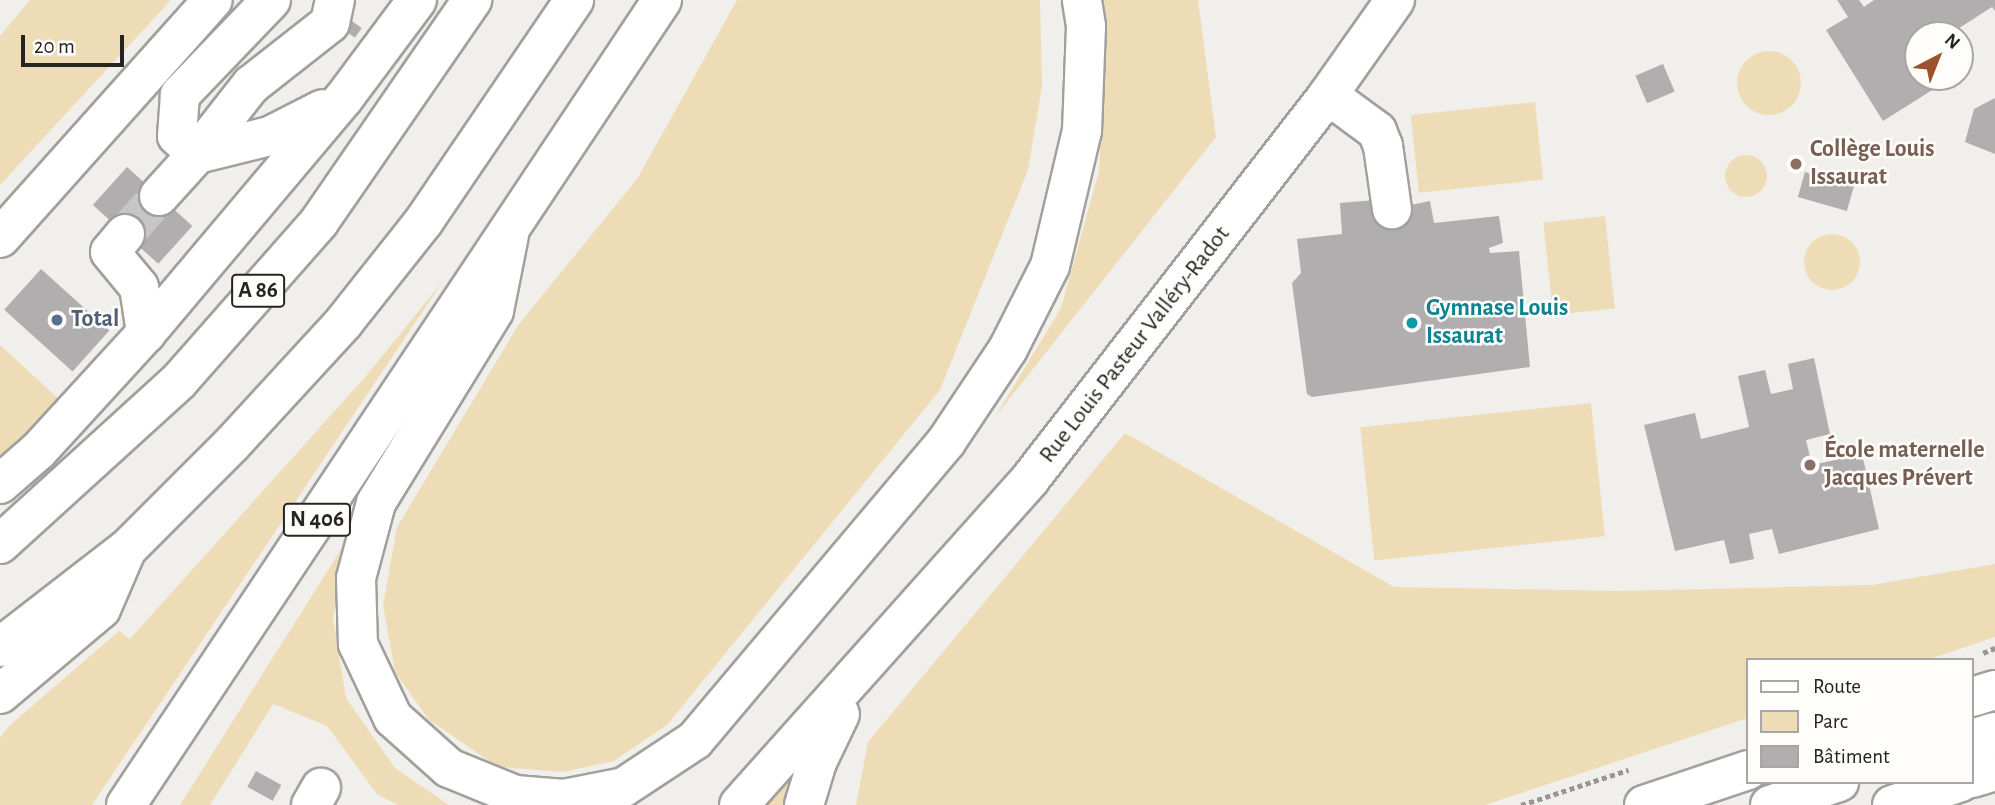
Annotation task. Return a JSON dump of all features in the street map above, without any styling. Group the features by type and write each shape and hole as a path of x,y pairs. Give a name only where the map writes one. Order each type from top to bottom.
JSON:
{"main road":[{"path":"0,238 214,0"},
{"path":"197,154 177,136 180,94 271,0"},
{"path":"159,196 197,154 251,85 330,23 335,0"},
{"path":"0,484 38,451 146,333 344,98 417,0"},
{"name":"A 86","path":"0,544 179,381 319,222 472,0"},
{"path":"0,647 127,549 233,444 344,322 424,221 574,0"},
{"name":"N 406","path":"126,805 509,235 662,0"},
{"path":"509,235 494,312 376,503 355,578 358,644 393,718 449,768 515,795 564,799 624,786 695,740 946,442 1008,349 1050,266 1082,131 1086,26 1082,0"},
{"name":"Rue Louis Pasteur Valléry-Radot","path":"858,677 1031,478 1328,95 1395,0"},
{"path":"1328,95 1377,131 1392,209"},
{"path":"197,154 270,136 344,98"},
{"path":"125,234 110,252 139,287 146,333"},
{"path":"0,694 101,609 127,549"},
{"path":"739,805 858,677"},
{"path":"804,805 817,762 858,677"},
{"path":"1974,696 1995,690"},
{"path":"1974,738 1995,732"},
{"path":"1644,805 1746,771"},
{"path":"1974,777 1995,771"},
{"path":"1770,805 1833,784"},
{"path":"1892,805 1955,784"}],"green space":[{"path":"30,0 171,0 0,185 0,36"},
{"path":"737,0 1040,0 1042,86 1028,170 940,390 667,725 614,761 563,772 498,767 429,720 395,672 383,605 397,527 519,324 637,179"},
{"path":"1103,0 1198,0 1216,137 995,417 1061,308 1099,171 1106,51"},
{"path":"1763,51 1775,51 1792,60 1799,71 1799,95 1792,106 1775,115 1763,115 1751,110 1742,101 1737,89 1737,77 1742,65 1751,56"},
{"path":"1535,102 1543,180 1419,193 1411,115"},
{"path":"1746,155 1761,161 1767,176 1761,191 1746,197 1731,191 1725,176 1731,161"},
{"path":"1605,216 1615,308 1553,315 1543,222"},
{"path":"1826,234 1838,234 1848,238 1856,246 1860,262 1856,278 1848,286 1838,290 1826,290 1816,286 1808,278 1804,268 1804,256 1808,246 1816,238"},
{"path":"443,281 92,805 0,805 0,738 9,726 119,631 130,639 366,376"},
{"path":"0,345 61,401 0,459"},
{"path":"1591,403 1605,536 1374,561 1360,427"},
{"path":"1125,433 1394,587 1619,591 1872,585 1995,564 1995,637 1933,658 1746,658 1746,719 1485,805 856,805 868,742"},
{"path":"345,543 333,618 346,698 395,768 449,805 398,805 377,794 327,726 273,704 210,805 180,805"},
{"path":"788,779 786,805 764,805"}],"building":[{"path":"1837,0 1859,0 1864,7 1874,0 1995,0 1995,11 1992,7 1970,21 1904,21 1904,91 1931,91 1883,121 1826,30 1848,17"},
{"path":"352,21 362,28 355,38 345,31"},
{"path":"1663,64 1675,92 1647,103 1635,76"},
{"path":"1995,98 1995,154 1965,142 1974,109"},
{"path":"127,167 192,226 158,264 93,205"},
{"path":"1805,172 1854,186 1847,211 1798,197"},
{"name":"Gymnase Louis Issaurat","path":"1375,200 1406,206 1430,201 1434,223 1499,216 1503,243 1489,248 1490,253 1519,251 1530,367 1312,397 1307,394 1292,283 1301,273 1297,239 1342,234 1340,203"},
{"name":"Total","path":"41,269 109,331 73,371 4,310"},
{"path":"1814,358 1830,434 1806,440 1812,465 1862,454 1879,529 1779,554 1772,529 1749,534 1754,559 1730,564 1724,540 1675,551 1644,425 1695,413 1701,439 1749,427 1738,376 1765,370 1771,394 1793,389 1788,364"},
{"path":"256,771 281,785 273,801 247,787"}],"tunnel":[{"path":"125,234 159,196"}],"place":[{"name":"Collège Louis Issaurat","path":"1796,164"},
{"name":"Total","path":"57,320"},
{"name":"Gymnase Louis Issaurat","path":"1412,323"},
{"name":"École maternelle Jacques Prévert","path":"1810,465"}]}
